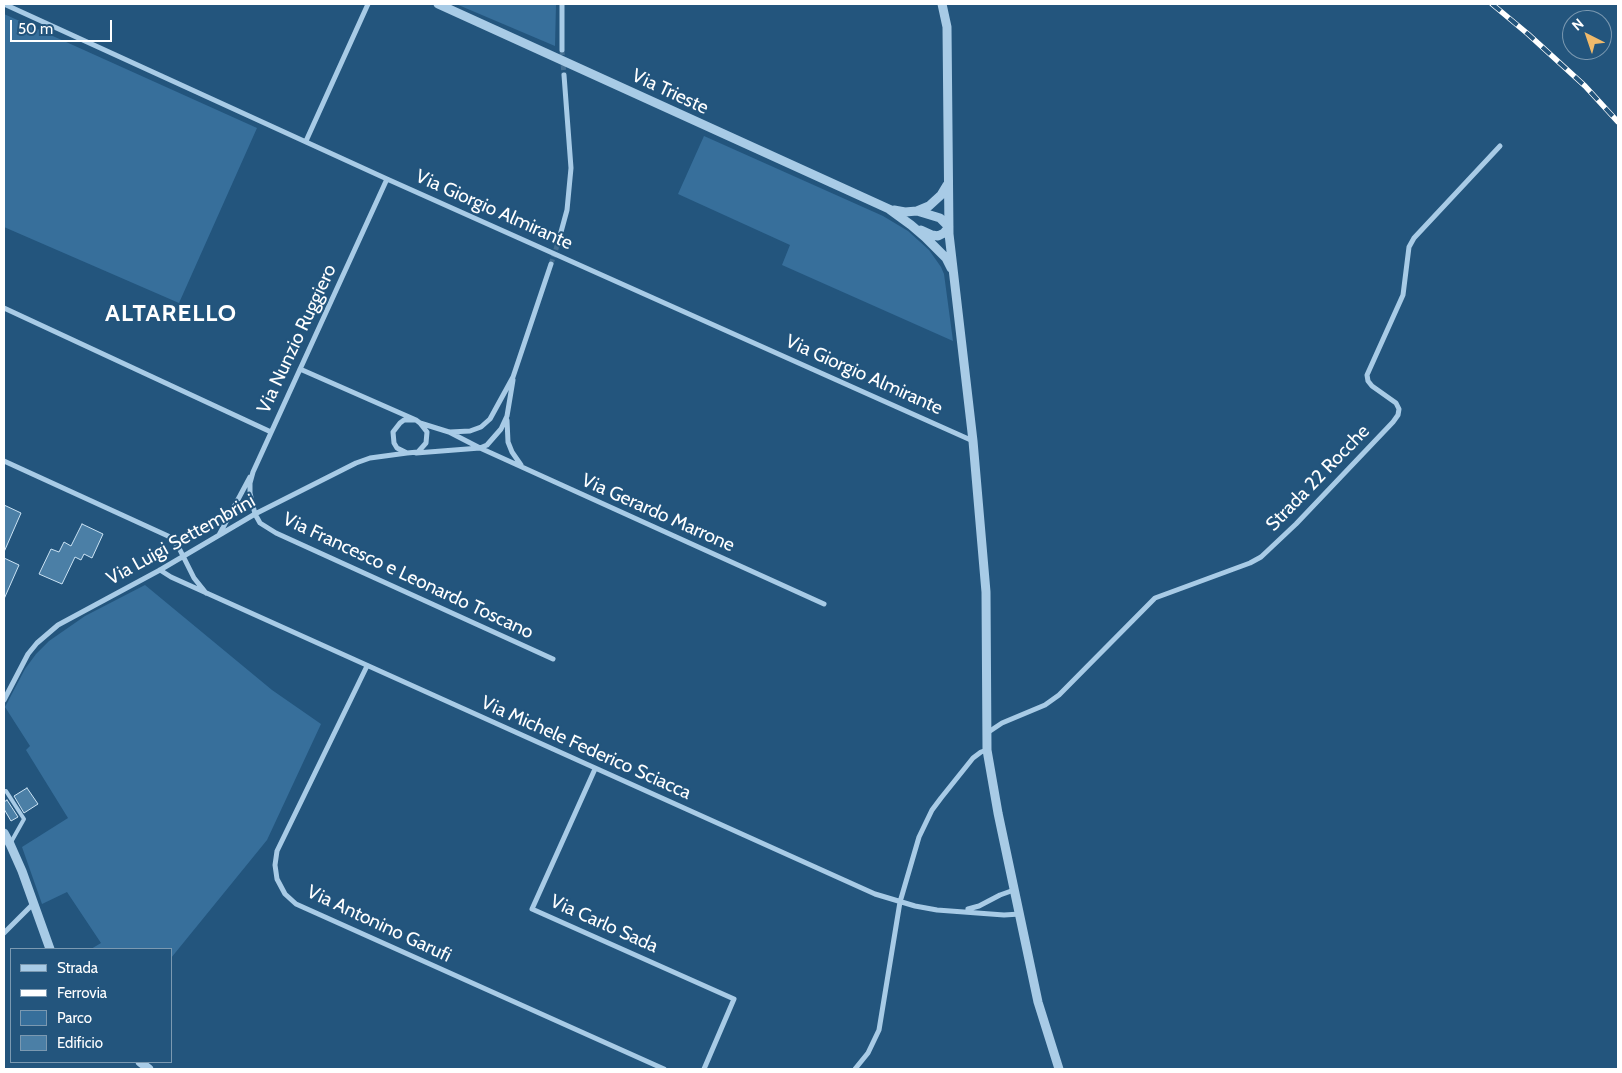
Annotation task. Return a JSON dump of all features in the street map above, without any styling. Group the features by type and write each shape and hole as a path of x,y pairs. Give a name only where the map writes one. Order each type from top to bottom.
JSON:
{"street":[{"name":"Via Giorgio Almirante","path":"4,4 387,179 973,440"},
{"path":"306,141 368,4"},
{"name":"Via Trieste","path":"438,4 889,209"},
{"path":"562,4 562,50"},
{"path":"942,4 947,27 948,226 973,440 986,592 987,750 998,813 1038,1002 1059,1069"},
{"path":"558,243 567,210 571,168 564,75"},
{"name":"Strada 22 Rocche","path":"987,733 1002,723 1045,704 1059,695 1156,598 1250,563 1261,557 1296,524 1393,422 1400,409 1396,403 1372,386 1368,381 1367,375 1403,295 1409,247 1414,238 1500,146"},
{"name":"Via Nunzio Ruggiero","path":"256,514 250,493 253,472 387,179"},
{"path":"917,211 936,201 946,190 948,182"},
{"path":"889,209 899,212 917,211 940,218 948,226"},
{"path":"889,209 911,225 946,258 954,276"},
{"path":"911,225 938,236 944,233 948,226"},
{"path":"523,468 508,442 506,433 507,416 513,377 551,264"},
{"path":"4,308 271,432"},
{"path":"300,369 418,422 449,432 470,431 481,427 490,419 513,377"},
{"path":"480,448 495,438 507,416"},
{"path":"404,420 418,422 427,432 426,443 418,452 410,453 398,448 394,443 394,432 400,423 404,420"},
{"name":"Via Gerardo Marrone","path":"449,432 523,468 824,604"},
{"name":"Via Luigi Settembrini","path":"4,700 28,654 46,635 73,616 160,570 256,514 356,463 370,458 480,448"},
{"path":"4,461 168,536 178,546 194,578 206,593"},
{"path":"219,536 253,472"},
{"name":"Via Francesco e Leonardo Toscano","path":"256,514 260,523 276,534 553,659"},
{"name":"Via Michele Federico Sciacca","path":"160,570 170,577 875,894 937,910 1004,915 1020,914"},
{"name":"Via Antonino Garufi","path":"367,666 277,850 275,864 278,879 285,894 296,904 664,1069"},
{"path":"855,1069 868,1053 879,1030 900,902 913,852 932,810 973,758 987,750"},
{"name":"Via Carlo Sada","path":"594,769 532,909 734,999 704,1069"},
{"path":"4,833 22,871 50,948"},
{"path":"960,911 980,906 1014,890"},
{"path":"4,933 33,904"}],"lane":[{"path":"4,790 6,790 24,819 10,844"}],"green space":[{"path":"456,4 556,4 555,46"},
{"path":"4,14 257,128 179,303 4,227"},
{"path":"704,136 883,216 908,231 929,250 944,274 953,341 782,265 790,245 678,194"},
{"path":"145,585 272,690 321,724 267,840 172,957 172,948 93,948 101,943 67,892 42,904 22,847 68,818 26,750 30,746 5,707 25,669 36,654 49,641 85,616"}],"building":[{"path":"4,505 21,513 4,552"},
{"path":"82,524 103,534 92,558 84,554 81,560 75,557 62,584 39,574 51,549 59,552 64,542 71,546"},
{"path":"4,558 19,565 4,599"},
{"path":"27,788 38,804 24,813 14,796"},
{"path":"7,800 18,817 11,821 4,809 4,802"}],"tunnel":[{"path":"562,50 564,75"},
{"path":"551,264 558,243"}],"railway":[{"path":"1492,4 1585,86 1618,122"}],"district":[{"name":"ALTARELLO","path":"171,314"}]}
